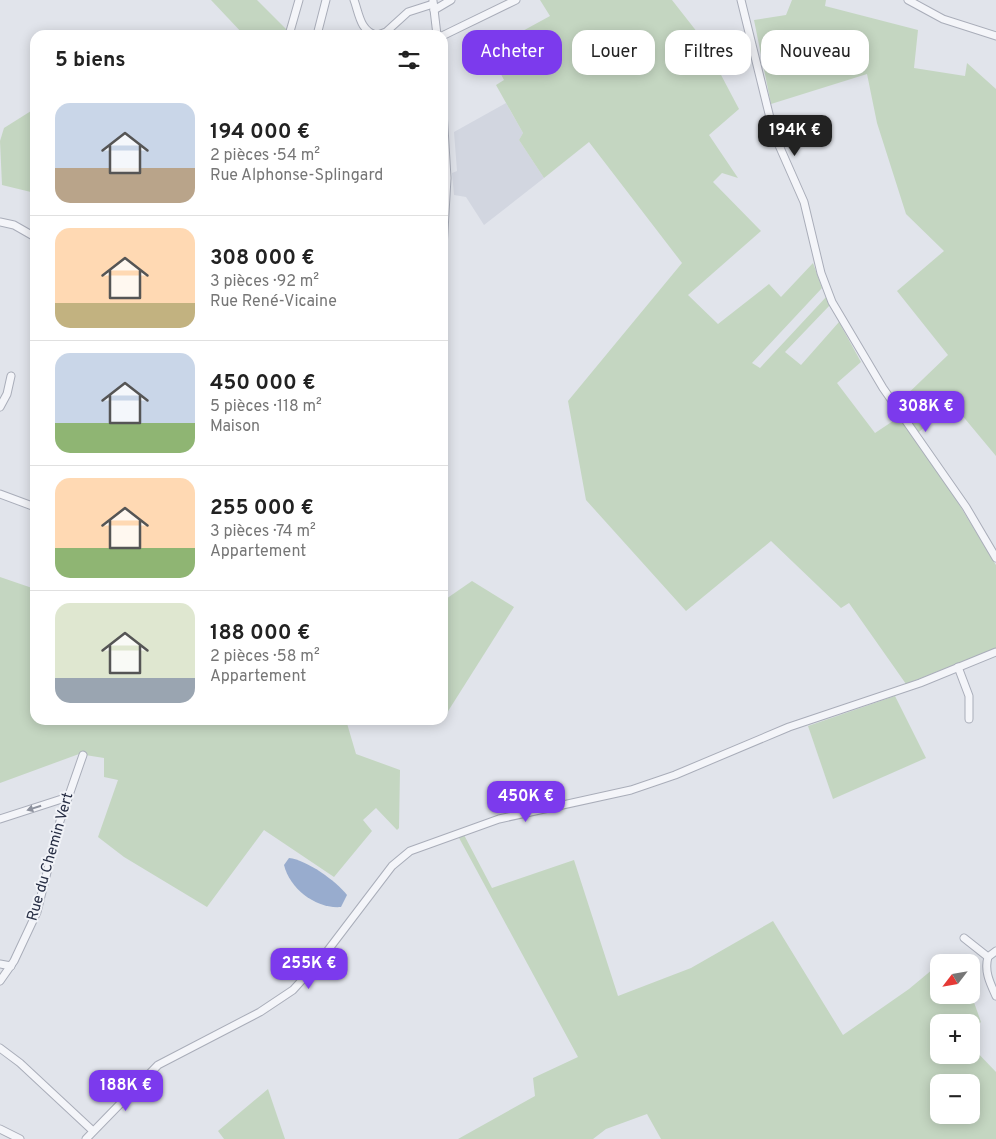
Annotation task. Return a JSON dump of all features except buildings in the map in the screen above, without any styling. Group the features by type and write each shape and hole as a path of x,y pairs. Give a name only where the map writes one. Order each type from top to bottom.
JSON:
{"street":[{"path":"290,30 298,0"},
{"path":"318,30 326,0"},
{"path":"354,0 366,30"},
{"path":"388,30 408,12 451,0"},
{"path":"448,33 516,0"},
{"path":"741,0 774,134 804,202 821,273 840,317 888,395 977,525 996,558"},
{"path":"908,0 943,18 996,36"},
{"path":"433,5 436,30"},
{"path":"0,222 14,225 30,234"},
{"path":"0,407 7,394 12,376"},
{"path":"0,494 30,505"},
{"path":"86,1139 150,1071 260,1012 293,990 322,958 392,866 405,854 419,847 499,819 631,790 700,765 789,727 878,698 996,652"},
{"path":"958,667 969,696 969,719"},
{"name":"Rue du Chemin Vert","path":"0,981 11,966 37,912 68,797 83,755"},
{"path":"0,819 68,797"},
{"path":"964,938 988,957"},
{"path":"996,951 988,957 986,971 996,996"},
{"path":"0,964 11,966"},
{"path":"0,1048 20,1063 93,1131"},
{"path":"0,1129 20,1139"}],"shaded area":[{"path":"506,103 523,133 519,140 544,178 484,225 466,197 454,195 452,173 457,171 454,132"}],"green space":[{"path":"211,0 257,0 287,30 239,30"},
{"path":"540,0 672,0 696,30 665,30 665,75 721,75 739,109 709,135 738,178 722,173 713,182 761,231 688,295 718,324 769,284 781,297 813,263 822,288 752,363 760,368 827,296 830,305 785,352 801,365 839,322 861,362 837,383 875,433 899,417 954,496 996,565 996,648 906,684 849,603 841,608 771,541 686,611 586,500 568,401 682,263 589,142 544,178 519,140 523,133 496,85 504,80 501,75 562,75 562,30 524,30 550,16"},
{"path":"792,0 826,0 825,6 918,30 914,68 965,76 967,63 996,89 996,456 951,402 918,433 898,403 948,355 897,291 944,251 906,214 877,123 867,75 869,75 869,30 761,30 761,55 754,20 786,15"},
{"path":"765,75 864,75 771,104"},
{"path":"30,112 30,192 2,185 0,141 4,128"},
{"path":"0,577 30,587 30,725 347,725 356,754 400,770 399,828 397,830 376,808 363,820 372,831 334,877 264,830 207,907 124,857 98,837 118,780 104,777 104,758 79,754 0,783"},
{"path":"472,581 514,607 448,711 448,598"},
{"path":"895,696 926,758 833,799 808,726"},
{"path":"463,833 492,888 574,860 618,996 691,968 773,921 843,1035 909,989 930,972 930,1004 975,1004 978,1014 930,1014 930,1064 980,1064 980,1055 996,1072 996,1139 661,1139 647,1114 606,1129 593,1139 458,1139 535,1096 533,1078 578,1057 458,836"},
{"path":"268,1089 285,1139 224,1139 218,1131"}],"water":[{"path":"289,858 312,867 342,889 347,895 341,907 322,905 305,896 287,874 284,865"}]}
